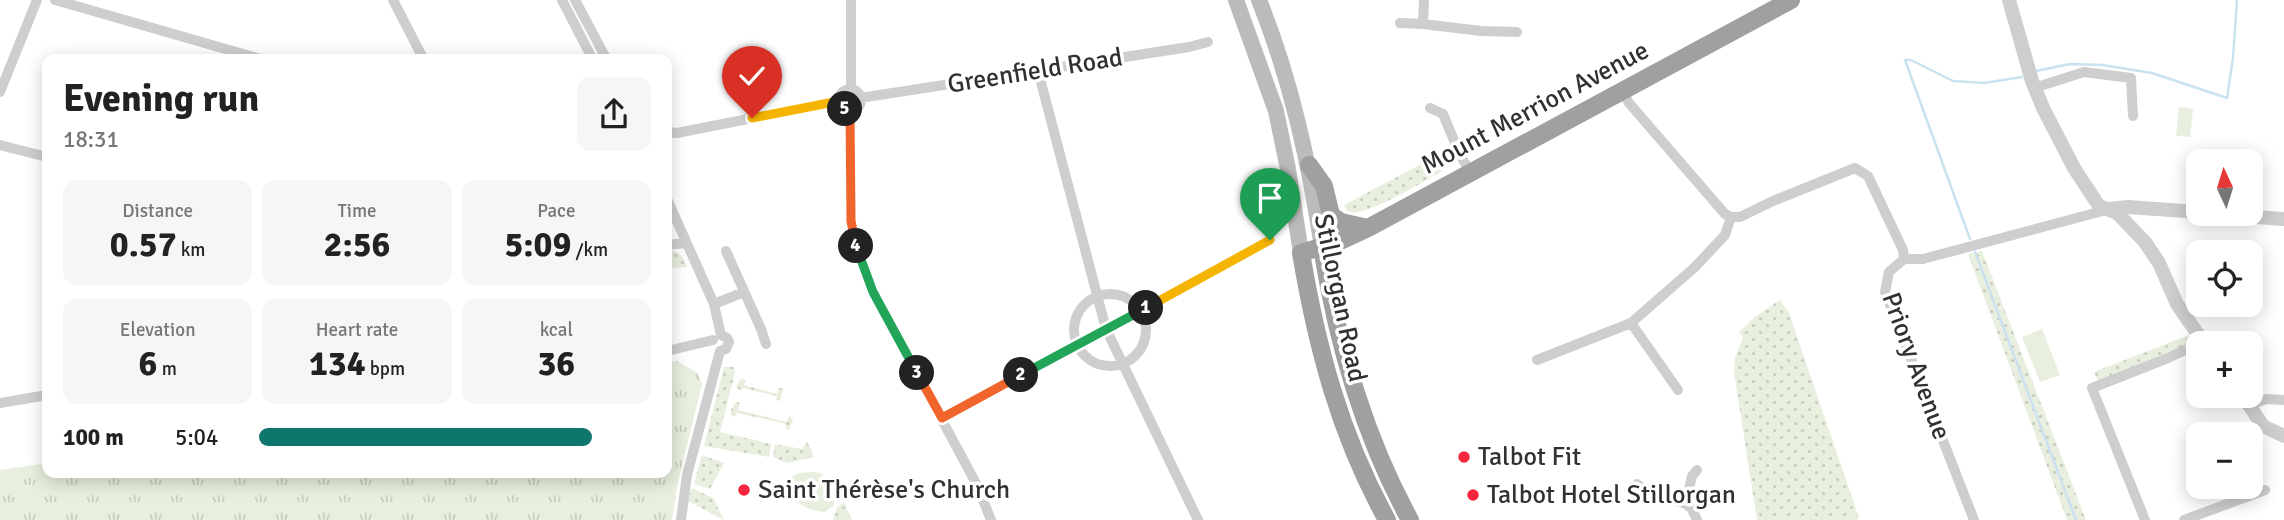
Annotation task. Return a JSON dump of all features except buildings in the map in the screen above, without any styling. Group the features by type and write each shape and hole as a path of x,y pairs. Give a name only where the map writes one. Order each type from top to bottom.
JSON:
{"highway":[{"name":"Mount Merrion Avenue","path":"1301,253 1368,228 1791,0"},
{"path":"1309,165 1324,186 1331,215 1341,222 1368,228"},
{"name":"Stillorgan Road","path":"1322,247 1329,289 1356,396 1388,480 1410,520"},
{"name":"Stillorgan Road","path":"1301,253 1330,386 1350,445 1387,520"}],"main road":[{"name":"Stillorgan Road","path":"1236,0 1276,111 1301,253"},
{"name":"Stillorgan Road","path":"1259,0 1294,104 1309,165 1322,247"},
{"path":"1295,212 1305,214 1311,199 1309,165"}],"street":[{"path":"0,92 37,0"},
{"path":"55,0 71,2 244,54"},
{"path":"393,0 421,54"},
{"path":"562,0 590,54"},
{"path":"575,0 604,54"},
{"path":"851,0 852,89"},
{"path":"1423,24 1424,0"},
{"path":"2009,0 2034,88 2059,141 2099,206 2117,213 2152,252 2177,304 2194,331"},
{"path":"1400,23 1517,32"},
{"path":"1504,33 1505,46"},
{"name":"Greenfield Road","path":"860,98 1208,42"},
{"path":"1038,71 1106,329 1198,520"},
{"path":"2034,88 2084,72 2132,78 2133,116"},
{"path":"839,101 842,92 852,89 857,92 859,105 850,111"},
{"path":"1622,90 1629,103 1725,214 1740,217 1855,168 1868,176 1903,250 1904,259"},
{"path":"839,101 844,109 850,111"},
{"path":"672,134 839,101"},
{"path":"1430,108 1443,114 1460,155 1471,173"},
{"path":"850,111 851,221 858,253 873,292 942,418 991,520"},
{"path":"0,145 42,156"},
{"path":"2110,209 2128,207 2186,211"},
{"name":"Priory Avenue","path":"1974,520 1885,292 1889,272 1904,259 1923,259 2110,209"},
{"path":"672,211 714,304 717,337"},
{"path":"1537,360 1631,323 1695,267 1725,235 1731,217"},
{"path":"2263,218 2284,219"},
{"path":"942,418 1270,240"},
{"path":"672,244 686,243"},
{"path":"726,251 766,344"},
{"path":"714,304 744,292"},
{"path":"1107,293 1127,299 1141,310 1147,328 1146,340 1141,350 1124,364 1115,367 1096,364 1088,359 1077,345 1074,324 1076,316 1086,300 1096,295 1107,293"},
{"path":"1631,323 1678,390"},
{"path":"672,350 717,337 725,336 729,342 726,349 720,351 688,475 681,520"},
{"path":"2146,520 2092,388 2186,350"},
{"path":"0,403 42,396"},
{"path":"2263,399 2284,401"},
{"path":"2252,408 2263,426 2284,436"},
{"path":"1686,504 1692,476 1696,470"},
{"path":"1636,484 1647,491 1686,504 1692,509 1697,520"},
{"path":"2184,520 2265,489"}],"green space":[{"path":"2179,107 2193,109 2190,137 2176,136"},
{"path":"1442,153 1449,167 1429,179 1360,212 1346,209 1344,205"},
{"path":"672,251 680,254 687,267 672,268"},
{"path":"1982,251 2086,520 2067,520 1968,254"},
{"path":"1780,300 1789,313 1859,518 1856,520 1757,520 1734,372 1735,357 1743,338 1739,332 1756,316"},
{"path":"2042,329 2060,375 2040,382 2022,337"},
{"path":"2186,336 2186,345 2098,381 2094,372"},
{"path":"677,361 698,373 702,384 677,487 672,520 0,520 0,470 42,464 42,478 672,478 672,362"},
{"path":"724,367 734,367 735,372 720,432 771,444 769,457 704,446"},
{"path":"741,378 745,380 744,385 777,394 779,388 783,389 780,401 776,400 777,396 743,388 741,391 736,387"},
{"path":"736,402 740,403 738,410 787,422 789,416 793,420 789,430 786,429 786,424 737,413 735,417 731,415"},
{"path":"807,441 814,457 787,463 773,457 775,444 802,449"},
{"path":"702,455 724,463 710,489 694,484"},
{"path":"798,473 821,473 834,490 834,505 825,512 799,503 787,488 785,481"},
{"path":"692,488 713,498 724,520 688,501"},
{"path":"844,502 852,520 833,520 837,508"}],"waterway":[{"path":"2036,71 2070,64 2102,65 2152,73 2227,98 2237,0"},
{"path":"1970,239 1905,60 1911,60 1953,81 1984,83 2022,77"},
{"path":"1975,252 2076,520"}],"place":[{"name":"Talbot Fit","path":"1464,457"},
{"name":"Saint Thérèse's Church","path":"744,490"},
{"name":"Talbot Hotel Stillorgan","path":"1473,495"}],"route":[{"path":"752,118 839,101 841,107 850,111 851,221 858,253 873,292 942,418 1270,240"}]}
